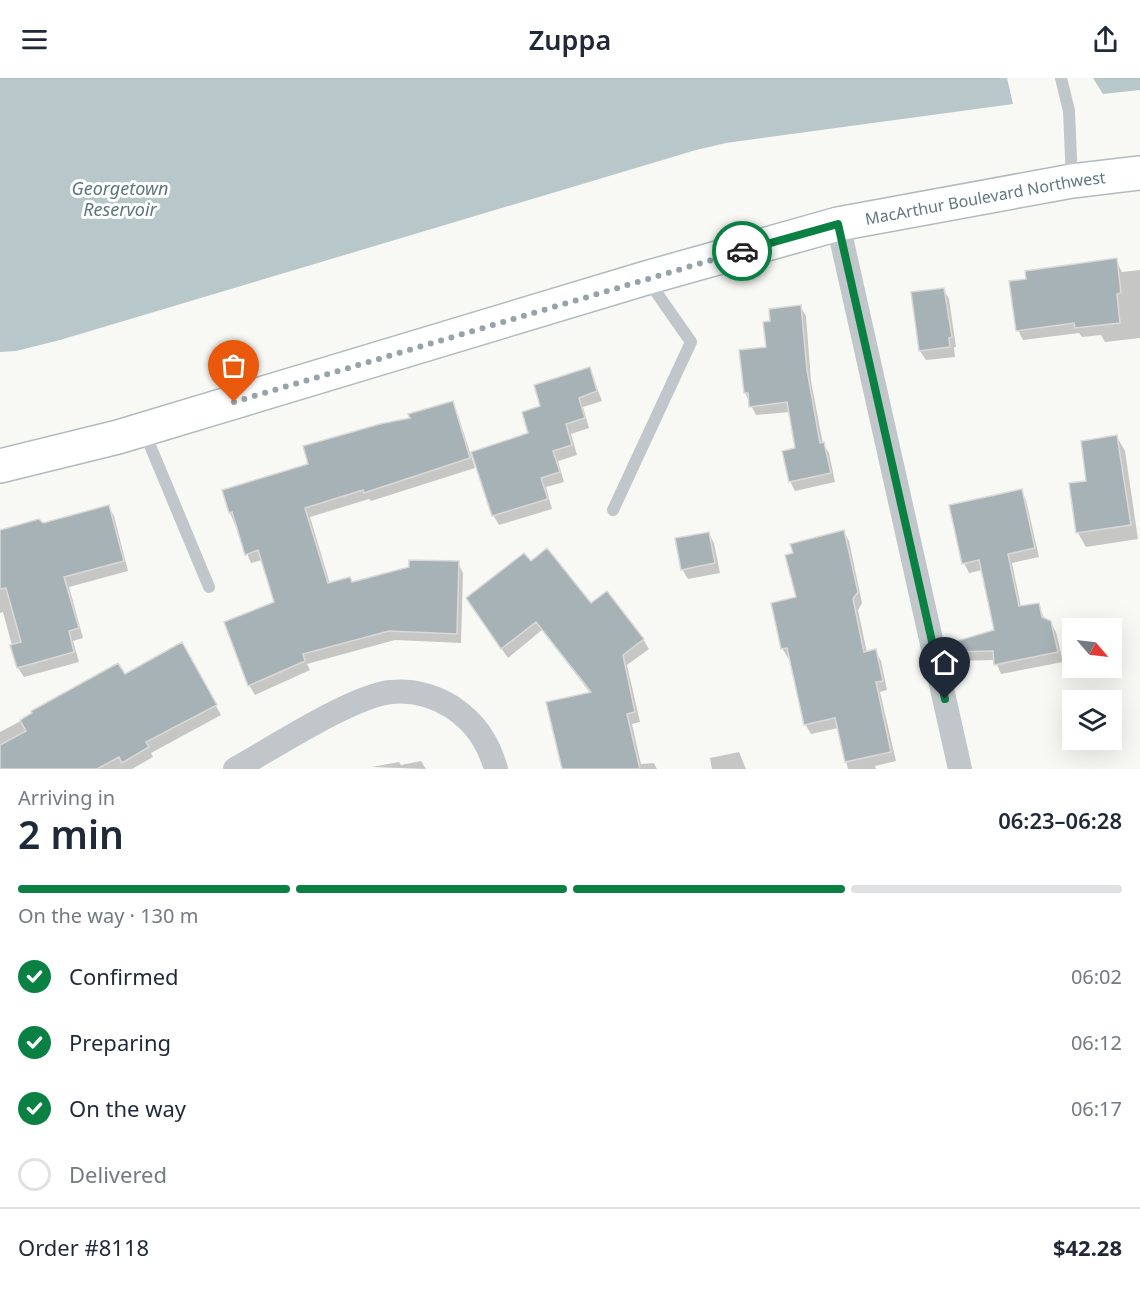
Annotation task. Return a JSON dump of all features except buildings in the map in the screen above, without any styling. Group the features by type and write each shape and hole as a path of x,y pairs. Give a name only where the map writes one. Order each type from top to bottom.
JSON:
{"main road":[{"name":"MacArthur Boulevard Northwest","path":"0,466 143,430 646,278 838,224 1072,181 1140,173"}],"street":[{"path":"838,224 960,769"},
{"path":"235,769 367,698 394,692 431,697 467,718 485,739 496,769"}],"lane":[{"path":"1061,78 1069,111 1072,181"},
{"path":"613,510 691,342 646,278"},
{"path":"143,430 210,587"}],"water":[{"name":"Georgetown Reservoir","path":"0,78 1007,78 1013,104 726,143 696,150 60,340 16,351 0,352"},
{"path":"1093,78 1140,78 1140,90 1103,94"}],"way so far":[{"path":"234,402 742,251"}],"route":[{"path":"742,251 838,224 945,699"}]}
